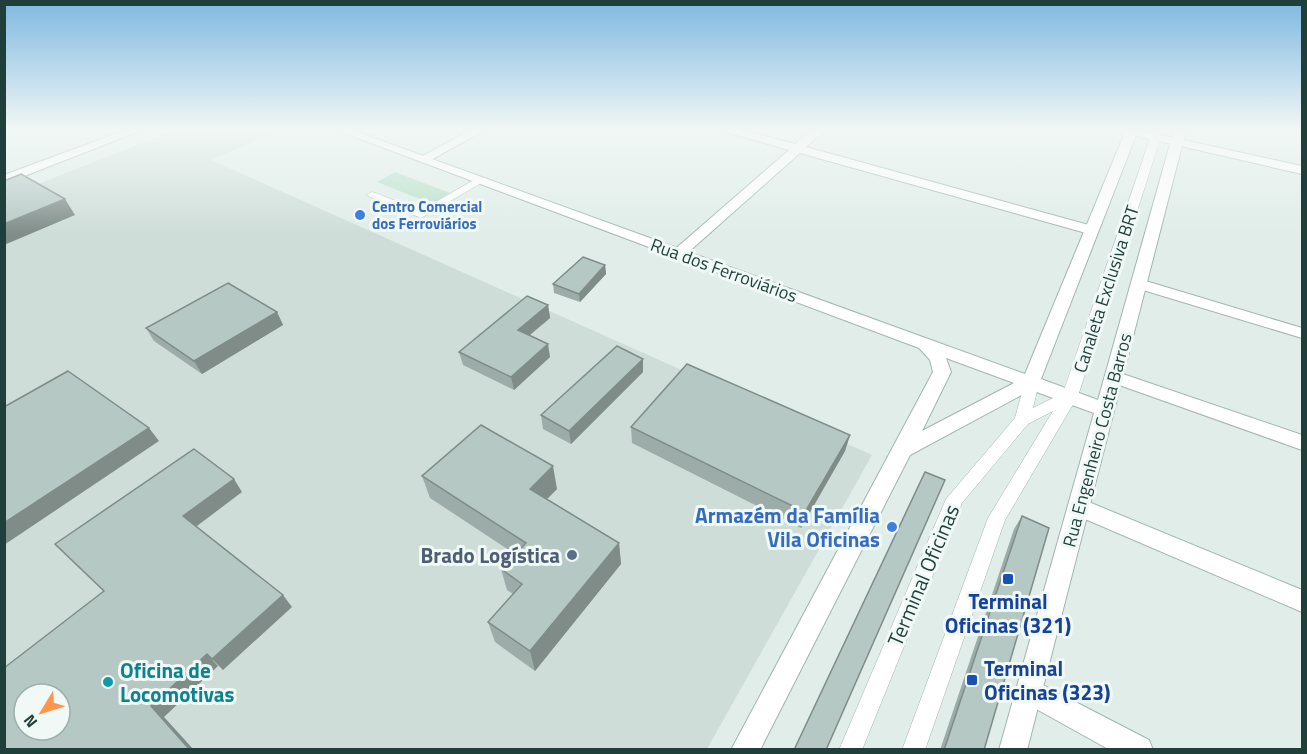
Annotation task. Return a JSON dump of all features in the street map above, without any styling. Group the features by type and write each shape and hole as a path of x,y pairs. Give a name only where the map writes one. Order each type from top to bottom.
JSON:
{"street":[{"path":"4,180 43,165"},
{"name":"Rua dos Ferroviários","path":"440,165 1106,410"},
{"path":"679,253 779,165"},
{"path":"860,165 1092,230"},
{"path":"903,450 1031,382 1116,165"},
{"name":"Rua Engenheiro Costa Barros","path":"1013,750 1171,165"},
{"path":"1285,165 1302,170"},
{"path":"1139,284 1302,333"},
{"path":"745,750 942,372 937,355 924,343"},
{"path":"1114,377 1302,443"},
{"path":"1079,507 1302,601"},
{"path":"1029,691 1139,750"}],"lane":[{"name":"Canaleta Exclusiva BRT","path":"1022,420 1070,396 1146,165"},
{"path":"372,195 421,215 480,180"},
{"name":"Terminal Oficinas","path":"850,750 955,500 1022,420 1031,382"},
{"path":"913,750 997,518 1070,396"}],"shaded area":[{"path":"86,165 223,165 872,455 707,749 5,750 5,197"}],"green space":[{"path":"395,172 450,193 432,204 377,182"}],"building":[{"path":"21,174 65,199 4,224 4,181"},
{"path":"583,257 605,265 579,294 553,284"},
{"path":"228,283 277,312 194,361 146,328"},
{"path":"527,296 548,305 518,330 548,344 511,377 459,352"},
{"path":"617,346 643,359 569,431 541,415"},
{"path":"687,364 850,435 805,512 631,427"},
{"path":"68,371 149,428 4,523 4,407"},
{"name":"Brado Logística","path":"481,425 553,466 530,489 619,543 530,651 488,622 522,584 501,569 526,543 422,476"},
{"path":"194,449 234,479 183,516 283,595 212,659 207,654 151,706 190,750 4,750 4,668 104,591 55,544"},
{"path":"925,472 945,480 826,750 794,750"},
{"path":"1022,516 1049,528 984,750 944,750"}],"place":[{"name":"Centro Comercial dos Ferroviários","path":"360,215"},
{"name":"Armazém da Família Vila Oficinas","path":"892,527"},
{"name":"Brado Logística","path":"572,555"},
{"name":"Terminal Oficinas (321)","path":"1008,579"},
{"name":"Terminal Oficinas (323)","path":"972,680"},
{"name":"Oficina de Locomotivas","path":"108,682"}]}
